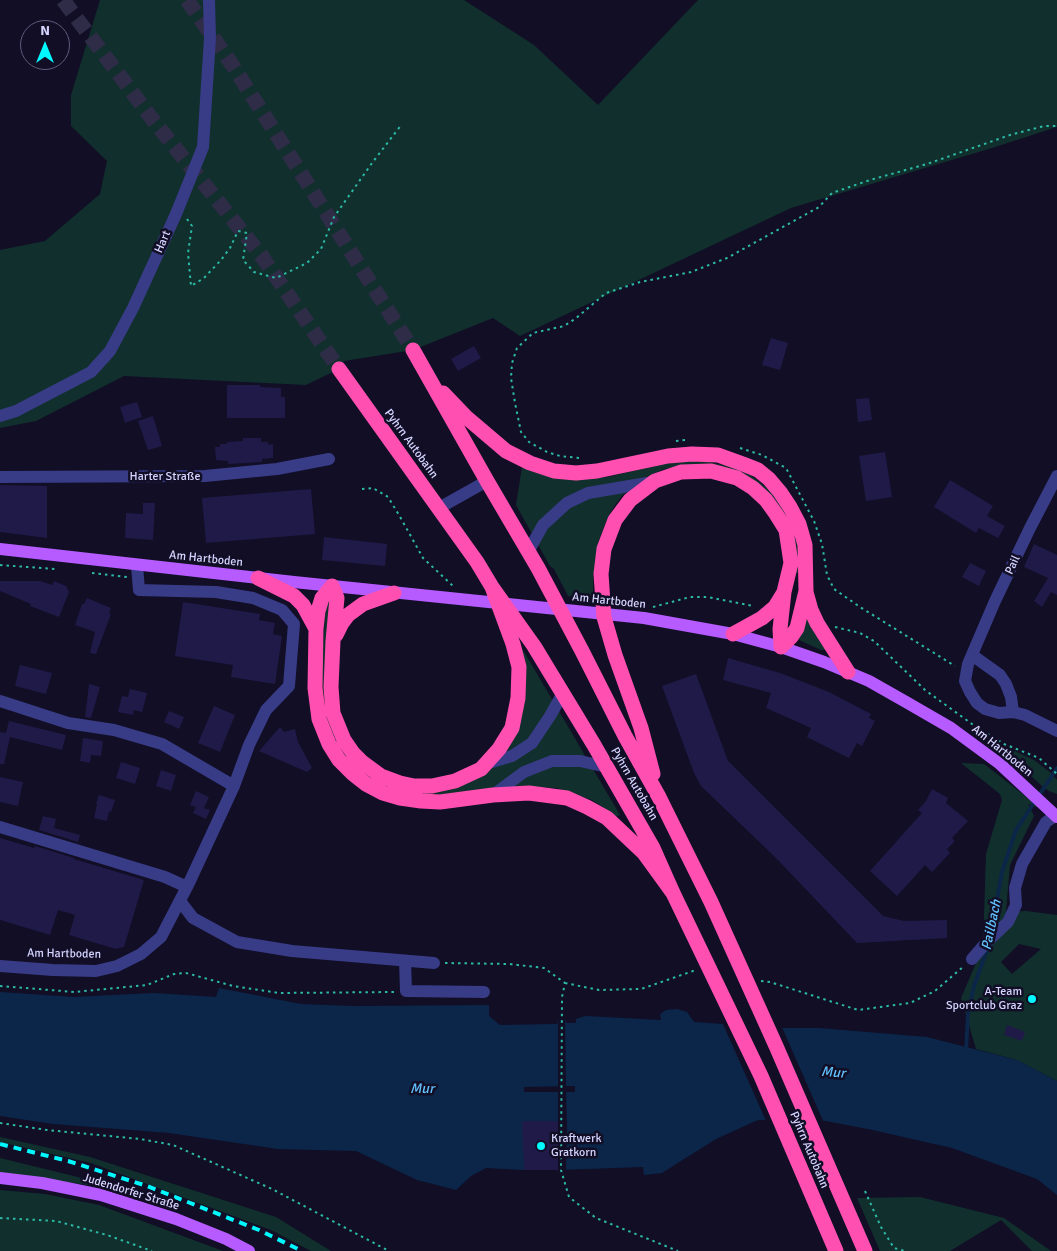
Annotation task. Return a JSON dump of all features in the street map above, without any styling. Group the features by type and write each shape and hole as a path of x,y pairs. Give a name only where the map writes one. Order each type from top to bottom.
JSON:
{"highway":[{"name":"Pyhrn Autobahn","path":"413,350 486,481 538,568 625,736 660,797 711,902 772,1037 865,1251"},
{"name":"Pyhrn Autobahn","path":"339,369 439,508 534,646 653,848 761,1076 836,1251"},
{"path":"427,376 466,417 506,451 530,463 554,471 576,473 597,471 668,456 692,454 718,455 758,470 780,492 799,524 805,545 806,591 797,628 781,648"},
{"path":"660,797 641,728 615,655 604,617 601,574 604,548 615,520 630,500 654,482 681,472 710,471 737,478 753,488 766,500 786,530 791,562 784,592 780,629 781,648"},
{"path":"258,578 294,596 303,605 316,629"},
{"path":"492,587 513,644 519,667 518,698 512,728 499,749 481,769 455,781 432,786 414,786 381,776 353,753 344,740 333,713 331,686 337,598 332,586 322,598 316,629 315,688 319,718 329,744 339,760 366,784 383,793 400,798 440,802 493,794 529,793 567,798 607,818 644,853 674,893"},
{"path":"806,591 817,623 848,672"},
{"path":"733,634 762,618 775,607 784,592"},
{"path":"333,641 348,615 362,604 394,593"}],"main road":[{"name":"Am Hartboden","path":"0,550 137,572 258,578 644,618 733,634 824,662 884,689 950,728 1000,764 1056,816"},
{"name":"Judendorfer Straße","path":"0,1178 42,1182 101,1195 176,1219 226,1239 249,1251"}],"street":[{"name":"Hart","path":"0,416 16,411 91,372 110,350 134,308 176,214 203,147 210,38 209,0"},
{"name":"Harter Straße","path":"0,477 205,476 277,469 329,459"},
{"name":"Pail","path":"965,681 968,664 995,601 1057,476"},
{"path":"439,508 486,481"},
{"path":"528,552 543,525 567,503 588,493 654,482"},
{"name":"Am Hartboden","path":"0,966 96,971 117,966 141,954 161,937 187,887 234,786 248,745 266,710 289,686 294,624 282,610 253,598 216,592 139,590 137,572"},
{"path":"972,655 1000,675 1011,697 1013,712"},
{"path":"965,681 973,697 986,710 1026,715 1055,730"},
{"path":"485,764 512,756 532,743 550,716 562,693"},
{"path":"0,701 68,724 114,730 162,744 234,786"},
{"path":"493,794 524,772 552,761 580,761 607,767"},
{"path":"972,959 1008,922 1016,904 1015,888 1022,864 1046,822 1056,816"},
{"path":"0,827 165,877 187,887"},
{"path":"180,901 193,918 237,942 292,950 434,963"},
{"path":"405,961 406,991 484,992"}],"path":[{"path":"176,214 186,217 192,226 188,253 191,286 204,278 221,260 230,248 238,231 246,233 243,260 254,272 276,278 307,263 321,249 334,217 402,124"},
{"path":"583,459 547,452 529,442 521,432 514,403 512,362 517,348 533,333 564,326 606,294 640,282 691,272 727,258 811,212 819,207 832,193 1010,136 1044,126 1057,126"},
{"path":"674,441 691,440"},
{"path":"734,446 762,455 786,468 814,520 822,544 827,575 834,589 956,666 965,681"},
{"path":"362,488 373,488 388,497 423,558 455,588"},
{"path":"0,565 62,569"},
{"path":"90,572 137,572"},
{"path":"669,602 690,596 707,597 754,606"},
{"path":"832,626 860,633 874,641 925,690 956,713 1004,744 1039,758 1057,774"},
{"path":"890,1006 910,1004 935,991 972,959"},
{"path":"434,963 509,964 544,968 565,983 561,1019 561,1170 569,1196 596,1218 678,1251"},
{"path":"0,986 75,992 147,985 174,974 186,973 233,986 279,993 384,993 406,991"},
{"path":"0,1124 173,1145 272,1189 389,1251"},
{"path":"865,1191 881,1227 894,1248 905,1251"},
{"path":"0,1218 56,1221 107,1235 152,1251"}],"green space":[{"path":"100,0 464,0 534,45 598,105 698,0 1057,0 1057,127 791,208 520,336 493,318 413,350 344,361 339,369 306,385 124,376 36,421 0,428 0,250 45,241 100,194 107,161 71,126 71,95"},
{"path":"684,461 704,461 729,466 752,476 767,488 789,517 799,549 800,573 796,573 786,520 707,464 684,465 664,469 644,478 621,497 607,519 599,540 593,574 593,599 568,596 516,505 522,467 596,478"},
{"path":"330,601 335,736 416,792 506,750 520,647 620,815 615,817 592,800 557,788 520,786 443,795 403,794 366,778 341,753 327,724 321,677 326,603"},
{"path":"806,616 826,649 825,650 799,640"},
{"path":"1004,746 1034,760 1051,773 1057,780 1057,794 1043,787 1006,753"},
{"path":"961,763 984,764 1042,809 1028,804 1034,816 1010,865 1006,912 1026,911 1057,915 1057,1081 1017,1060 976,1049 961,998 983,947 986,854 1002,800 1000,794","holes":["1019,944 1041,949 1012,974 1001,962"]},
{"path":"0,1137 90,1157 276,1217 331,1251 311,1251 271,1230 91,1163 0,1142"},
{"path":"0,1158 90,1180 132,1194 88,1185 0,1173"},
{"path":"0,1190 45,1194 99,1205 223,1251 0,1251"},
{"path":"920,1197 1004,1218 1051,1251 1032,1251 1001,1220 950,1251 880,1251 857,1198"}],"water":[{"name":"Mur","path":"219,988 301,1004 353,1006 489,1005 489,1016 500,1025 557,1024 558,1020 561,1019 565,1019 566,1023 576,1023 576,1019 585,1016 661,1020 660,1014 666,1010 677,1009 687,1012 694,1022 781,1028 819,1028 927,1037 1017,1060 1057,1081 1057,1195 1037,1179 952,1148 826,1121 758,1120 716,1139 662,1173 644,1175 643,1167 558,1170 486,1168 471,1176 456,1190 417,1180 356,1151 278,1149 169,1133 53,1124 0,1116 0,992 74,997 154,993 216,997","holes":["575,1086 575,1092 524,1092 524,1087"]}],"pier":[{"path":"565,1019 566,1089 558,1089 558,1020"},
{"path":"722,1022 781,1025 824,1123 767,1123"},
{"path":"558,1090 566,1090 566,1170 558,1170"}],"building":[{"path":"771,338 788,343 780,370 762,365"},
{"path":"474,346 481,358 458,371 451,359"},
{"path":"227,385 260,385 260,387 281,388 281,397 285,397 285,418 227,418"},
{"path":"869,398 872,420 858,422 856,399"},
{"path":"137,402 142,417 125,423 120,407"},
{"path":"153,416 162,446 148,450 138,421"},
{"path":"243,438 261,438 261,442 268,442 268,445 273,444 273,458 262,459 262,462 228,464 228,461 216,460 215,447 220,447 220,444 227,444 227,442 243,441"},
{"path":"885,452 892,497 866,501 859,456"},
{"path":"950,480 993,506 987,516 1005,526 998,538 979,528 976,533 934,507"},
{"path":"0,485 47,486 47,538 0,532"},
{"path":"311,489 315,534 206,543 202,498"},
{"path":"143,503 155,503 153,540 125,538 126,513 143,514"},
{"path":"324,537 387,544 385,566 322,560"},
{"path":"1034,544 1057,555 1057,595 1051,592 1042,607 1034,601 1048,578 1024,567"},
{"path":"970,563 986,571 979,586 962,577"},
{"path":"0,581 40,581 52,585 54,581 66,586 69,592 59,617 30,606 31,604 0,591"},
{"path":"87,598 111,608 109,614 111,614 96,654 90,653 95,632 75,625 82,604 84,604"},
{"path":"183,602 260,614 259,620 275,623 273,634 282,636 275,684 231,677 233,665 175,656"},
{"path":"728,658 780,673 829,692 871,714 869,718 875,721 862,746 857,743 849,758 807,737 811,728 766,708 771,693 723,680"},
{"path":"20,665 52,673 46,694 15,686"},
{"path":"696,674 728,761 883,916 904,921 947,920 947,938 857,943 775,857 701,786 694,773 662,686"},
{"path":"89,684 100,687 91,718 85,717"},
{"path":"130,689 147,693 142,712 134,710 133,715 118,712 122,696 128,697"},
{"path":"214,706 235,715 220,752 198,743"},
{"path":"169,711 184,717 179,729 164,722"},
{"path":"9,721 66,735 62,750 10,737 4,764 0,764 0,732 6,733"},
{"path":"280,727 284,732 295,729 298,742 312,768 307,772 259,751"},
{"path":"83,738 103,741 101,756 91,755 90,763 80,761"},
{"path":"121,762 140,768 135,784 116,778"},
{"path":"161,770 176,775 171,791 156,786"},
{"path":"0,777 23,782 18,806 0,802"},
{"path":"932,789 948,798 946,803 968,821 952,838 955,841 947,849 950,853 932,872 925,865 897,896 870,871 922,813 918,810 926,801"},
{"path":"196,791 209,797 204,808 210,810 206,819 193,813 196,807 190,805"},
{"path":"99,795 115,800 111,812 109,811 107,821 94,818"},
{"path":"43,816 56,819 54,828 80,835 78,842 39,830"},
{"path":"0,838 34,848 35,846 144,880 124,947 116,949 69,935 75,915 58,910 50,935 0,920"},
{"path":"1007,1025 1025,1032 1022,1041 1004,1035"},
{"name":"Kraftwerk Gratkorn","path":"558,1121 558,1170 524,1170 522,1122"}],"waterway":[{"name":"Pailbach","path":"991,933 1002,872 1016,830 1057,768"},
{"name":"Pailbach","path":"966,1052 968,1013 974,986 988,947"}],"tunnel":[{"path":"63,0 153,120 261,255 339,369"},
{"path":"187,0 233,66 413,350"}],"railway":[{"path":"0,1144 68,1161 147,1186 259,1230 302,1251"}],"place":[{"name":"A-Team Sportclub Graz","path":"1032,999"},
{"name":"Kraftwerk Gratkorn","path":"541,1146"}]}
